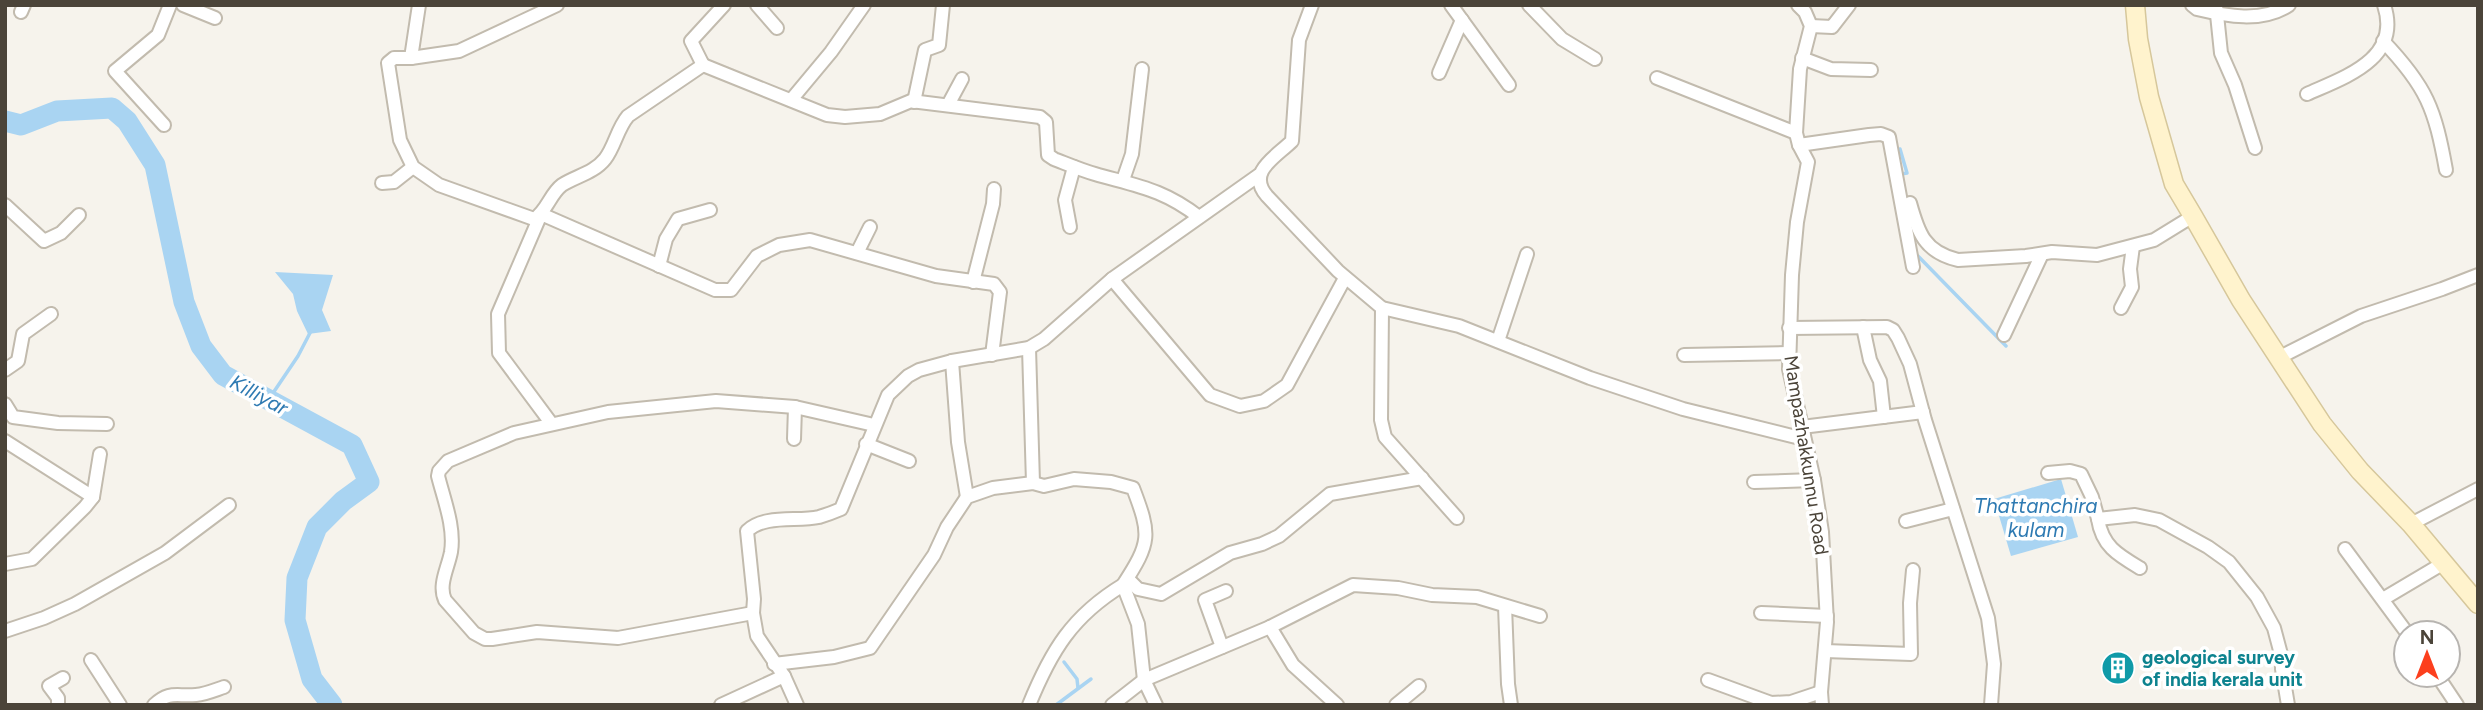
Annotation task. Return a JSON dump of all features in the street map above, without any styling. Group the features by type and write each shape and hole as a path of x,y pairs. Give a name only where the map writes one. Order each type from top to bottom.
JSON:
{"main road":[{"path":"2135,5 2149,97 2174,184 2241,300 2322,424 2478,604"}],"street":[{"path":"164,125 115,71 159,35 170,5"},
{"path":"183,5 215,18"},
{"path":"411,58 419,5"},
{"path":"541,214 534,219 490,205 439,185 413,167 400,140 388,63 394,58 459,51 557,5"},
{"path":"724,5 691,41 703,65 827,115 845,117 880,114 914,102 1040,117 1046,122 1048,155 1094,174 1157,191 1179,202 1199,217"},
{"path":"757,5 777,28"},
{"path":"791,100 831,52 864,5"},
{"path":"914,102 925,50 939,45 943,5"},
{"path":"797,705 784,676 757,636 747,531 752,526 772,521 818,517 841,509 888,395 908,376 919,370 952,361 1029,348 1044,339 1112,279 1259,175 1292,141 1299,40 1312,5"},
{"path":"1451,5 1509,85"},
{"path":"1529,5 1562,39 1595,59"},
{"path":"1798,5 1805,12 1811,26 1832,27 1849,5"},
{"path":"2192,5 2197,9 2216,10 2232,16 2266,15 2280,11 2288,5"},
{"path":"2307,94 2364,67 2384,41 2387,23 2384,5"},
{"path":"2216,10 2221,53 2235,85 2255,148"},
{"path":"1439,73 1462,20"},
{"name":"Mampazhakkunnu Road","path":"1811,26 1800,68 1797,139 1808,162 1797,222 1789,328 1789,369 1814,480 1822,532 1827,616 1821,699"},
{"path":"2384,41 2407,65 2426,96 2437,124 2446,170"},
{"path":"1802,58 1831,69 1871,70"},
{"path":"551,423 499,352 498,314 541,214 558,189 601,163 628,116 703,65"},
{"path":"1123,180 1132,154 1142,69"},
{"path":"1657,78 1797,139 1881,134 1889,137 1913,267"},
{"path":"948,105 962,79"},
{"path":"382,183 394,182 413,167"},
{"path":"1070,227 1065,200 1074,167"},
{"path":"1259,175 1259,184 1266,196 1345,278 1382,308 1459,326 1590,378 1683,409 1803,433 1884,416 1923,412"},
{"path":"973,282 993,204 994,189"},
{"path":"1910,202 1919,234 1931,247 1947,257 1969,260 2052,252 2097,255 2154,240 2193,216"},
{"path":"5,205 44,241 61,233 79,215"},
{"path":"659,266 666,239 678,219 710,210"},
{"path":"541,214 715,290 731,290 757,256 779,245 810,240 936,276 994,284 999,289 992,355"},
{"path":"857,253 870,228"},
{"path":"2121,308 2132,287 2130,269 2133,246"},
{"path":"1498,341 1527,254"},
{"path":"2004,335 2042,254"},
{"path":"2280,357 2361,316 2478,275"},
{"path":"1112,279 1210,395 1240,406 1265,401 1287,385 1345,278"},
{"path":"1382,308 1385,437 1457,518"},
{"path":"5,369 18,361 23,334 51,314"},
{"path":"1863,327 1870,360 1880,381 1884,416"},
{"path":"1789,328 1890,328 1898,338 1910,364 1988,618 1994,664 1991,705"},
{"path":"1029,348 1032,483"},
{"path":"1684,355 1789,353"},
{"path":"952,361 958,442 967,496"},
{"path":"753,613 618,638 537,632 485,639 474,633 442,594 452,532 439,471 448,461 514,433 608,411 716,401 795,407 874,425"},
{"path":"5,404 13,416 58,423 107,424"},
{"path":"794,439 795,407"},
{"path":"5,441 93,497"},
{"path":"866,443 909,461"},
{"path":"5,564 32,559 93,497 100,454"},
{"path":"2048,473 2070,471 2081,474 2092,496 2100,533 2110,549 2140,568"},
{"path":"1126,582 1138,589 1161,594 1230,553 1279,536 1330,494 1422,478"},
{"path":"774,663 834,657 870,648 934,555 947,527 967,496 993,488 1032,483 1044,486 1074,479 1093,479 1133,488 1147,528 1141,558 1126,582 1090,608 1060,642 1040,677 1029,705"},
{"path":"1755,482 1814,480"},
{"path":"2411,524 2478,489"},
{"path":"5,631 75,604 165,553 229,505"},
{"path":"1906,521 1953,509"},
{"path":"2098,519 2135,515 2158,520 2208,547 2229,562 2257,597 2274,628 2282,659 2281,669 2288,705"},
{"path":"2345,550 2396,619"},
{"path":"2382,600 2442,564"},
{"path":"1825,651 1911,654 1910,603 1913,570"},
{"path":"1126,582 1138,624 1144,680 1156,705"},
{"path":"1112,705 1144,680 1270,627 1353,585 1398,588 1432,595 1477,597 1540,616"},
{"path":"1222,647 1205,600 1227,591"},
{"path":"1505,606 1511,705"},
{"path":"1761,613 1827,616"},
{"path":"1270,627 1293,665 1337,705"},
{"path":"91,660 120,705"},
{"path":"721,705 784,676"},
{"path":"58,705 58,698 49,686 63,678"},
{"path":"1708,680 1771,703 1821,699"},
{"path":"1396,705 1419,686"},
{"path":"154,705 170,695 201,700 224,687"},
{"path":"2446,689 2457,705"}],"water":[{"path":"275,272 333,275 322,310 331,331 308,334 297,311 293,294"},
{"name":"Thattanchira kulam","path":"2061,479 2078,537 2011,556 1994,499"}],"waterway":[{"name":"Killiyar","path":"5,121 21,125 57,111 112,108 127,121 155,165 184,302 201,346 223,375 352,445 369,482 343,501 317,527 297,578 295,620 312,679 332,705"},
{"path":"1900,149 1907,173 1901,174"},
{"path":"1916,254 2006,346"},
{"path":"269,399 311,331"},
{"path":"1064,662 1077,679 1078,688"},
{"path":"1056,705 1091,679"}],"place":[{"name":"geological survey of india kerala unit","path":"2118,668"}]}
